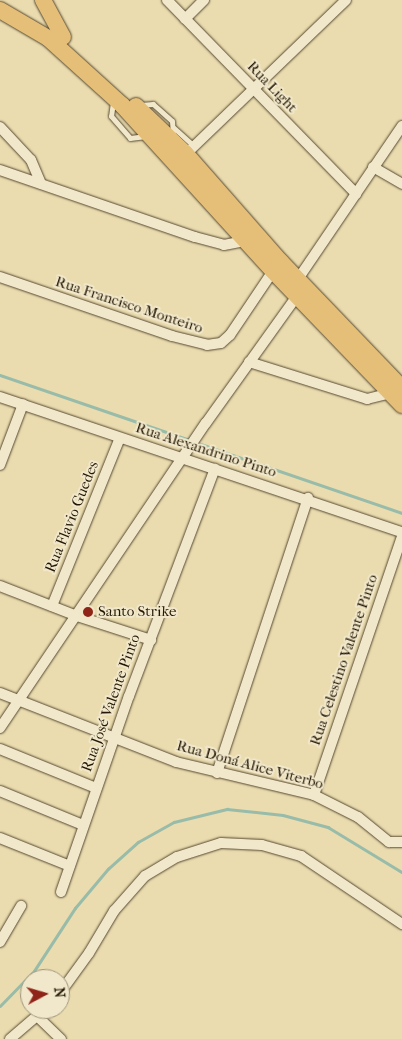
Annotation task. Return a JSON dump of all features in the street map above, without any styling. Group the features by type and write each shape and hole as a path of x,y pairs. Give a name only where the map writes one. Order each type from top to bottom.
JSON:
{"main road":[{"path":"0,0 53,33 125,102 173,134 190,151 298,288 398,395"},
{"path":"44,2 53,33"},
{"path":"0,10 53,33"},
{"path":"125,102 149,135 273,271 298,288"}],"street":[{"name":"Rua Light","path":"167,0 356,194"},
{"path":"185,19 204,0"},
{"path":"190,151 346,0"},
{"path":"0,728 249,362 298,288 373,167 402,126"},
{"path":"0,128 31,160 40,184"},
{"path":"373,167 402,184"},
{"path":"0,170 195,237 224,245 246,241"},
{"name":"Rua Francisco Monteiro","path":"0,278 172,336 207,345 219,344 230,335 273,271"},
{"path":"249,362 367,399 398,395"},
{"name":"Rua Alexandrino Pinto","path":"0,397 120,438 308,498 402,534"},
{"path":"0,465 23,404"},
{"name":"Rua Flavio Guedes","path":"52,606 120,438"},
{"name":"Rua José Valente Pinto","path":"61,892 114,738 215,469"},
{"path":"217,773 308,498"},
{"name":"Rua Celestino Valente Pinto","path":"314,795 402,534"},
{"path":"0,586 77,616 151,640"},
{"name":"Rua Doná Alice Viterbo","path":"0,693 176,762 314,795 358,817 389,842 402,842"},
{"path":"0,748 96,788"},
{"path":"0,791 84,824"},
{"path":"0,838 70,866"},
{"path":"70,980 89,954 114,911 146,876 177,856 221,843 262,845 301,856 338,878 402,924"},
{"path":"0,942 21,906"},
{"path":"10,1039 35,1019"},
{"path":"40,1019 61,1039"}],"waterway":[{"path":"0,375 190,440"},
{"path":"195,442 402,513"},
{"path":"0,1006 34,971 75,908 108,869 138,842 174,822 227,809 283,815 328,827 402,872"}],"place":[{"name":"Santo Strike","path":"88,612"}]}
